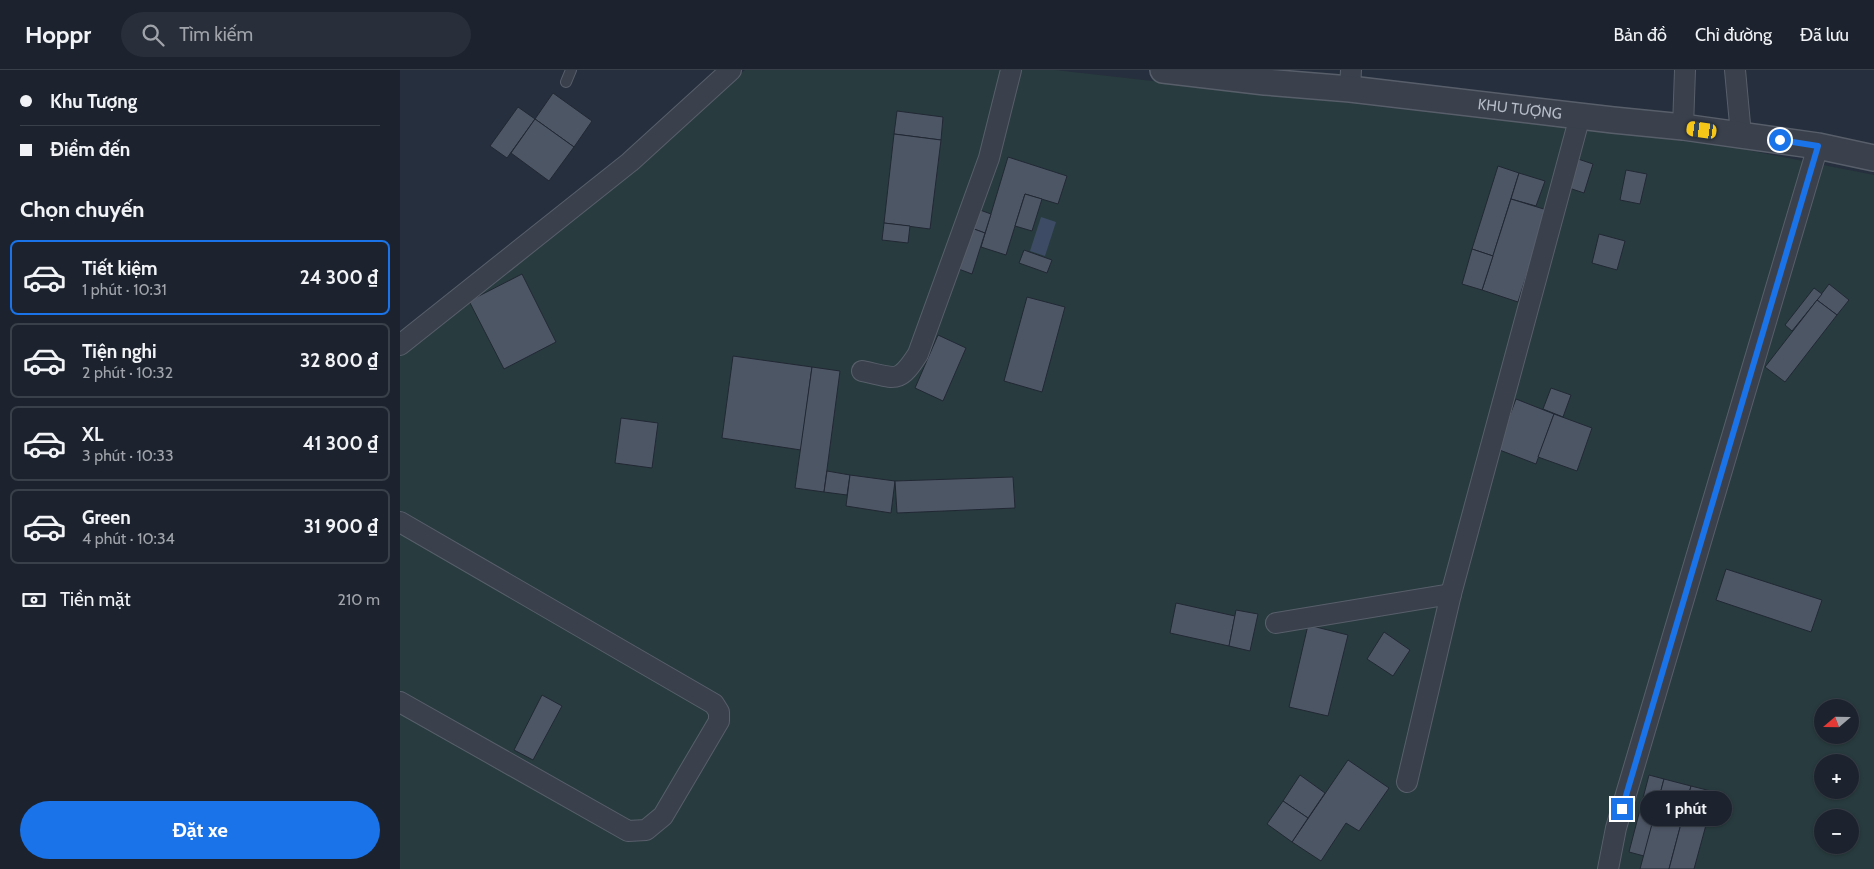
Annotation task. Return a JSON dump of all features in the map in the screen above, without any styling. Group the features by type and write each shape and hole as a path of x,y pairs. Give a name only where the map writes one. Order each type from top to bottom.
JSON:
{"street":[{"path":"400,345 630,162 732,70"},
{"path":"862,372 900,376 906,374 918,354 989,158 1011,70"},
{"name":"KHU TƯỢNG","path":"1163,70 1350,79 1580,116 1683,127 1818,146 1874,158"},
{"path":"1683,127 1685,70"},
{"path":"1735,70 1741,135"},
{"path":"1407,782 1451,594 1580,116"},
{"path":"1608,869 1616,828 1818,146"},
{"path":"400,522 714,704 719,712 719,721 664,816 646,830 628,831 400,702"},
{"path":"1276,623 1451,594"}],"lane":[{"path":"566,82 571,70"}],"shaded area":[{"path":"745,70 1055,70 1727,146 1874,175 1874,869 400,869 400,356"}],"water":[{"path":"1041,217 1056,222 1045,256 1030,251"}],"building":[{"path":"553,93 592,121 574,147 535,119"},
{"path":"518,107 535,119 507,158 490,146"},
{"path":"897,111 943,117 941,140 894,134"},
{"path":"535,119 574,147 549,181 511,153"},
{"path":"894,134 941,140 930,229 884,223"},
{"path":"1008,157 1067,176 1058,204 1025,194 1006,255 981,247"},
{"path":"1575,158 1593,164 1584,193 1566,187"},
{"path":"1498,166 1519,173 1493,256 1472,249"},
{"path":"1626,170 1647,174 1640,204 1620,200"},
{"path":"1519,173 1545,181 1536,206 1511,199"},
{"path":"1025,194 1042,199 1032,231 1015,226"},
{"path":"1511,199 1547,210 1518,302 1482,290"},
{"path":"980,210 991,214 985,233 974,229"},
{"path":"884,223 910,226 908,243 882,240"},
{"path":"974,229 985,233 972,274 956,268"},
{"path":"1599,234 1625,241 1617,270 1592,263"},
{"path":"1472,249 1493,256 1482,290 1462,284"},
{"path":"1024,250 1052,260 1047,273 1019,263"},
{"path":"522,274 556,342 504,369 469,301"},
{"path":"1829,284 1849,300 1837,315 1817,300"},
{"path":"1814,288 1822,294 1792,331 1785,325"},
{"path":"1027,297 1065,307 1042,392 1004,381"},
{"path":"1817,300 1837,315 1785,382 1765,367"},
{"path":"938,335 966,348 943,401 915,388"},
{"path":"733,356 812,367 801,450 722,438"},
{"path":"812,367 840,371 824,492 795,488"},
{"path":"1551,388 1571,395 1563,417 1543,409"},
{"path":"1516,399 1554,414 1536,464 1497,449"},
{"path":"1554,414 1592,428 1577,471 1538,457"},
{"path":"621,418 658,423 652,468 615,463"},
{"path":"827,471 850,475 847,495 824,492"},
{"path":"850,475 895,481 891,513 846,506"},
{"path":"1013,477 1015,508 897,513 895,481"},
{"path":"1726,569 1822,600 1811,632 1716,600"},
{"path":"1176,603 1235,616 1229,646 1170,633"},
{"path":"1236,610 1258,614 1250,651 1229,646"},
{"path":"1308,625 1348,635 1328,716 1289,707"},
{"path":"1384,632 1410,650 1393,676 1367,659"},
{"path":"542,695 562,706 533,760 514,750"},
{"path":"1348,760 1389,788 1359,831 1346,823 1321,861 1292,842"},
{"path":"1300,775 1325,793 1308,818 1283,801"},
{"path":"1649,775 1664,779 1644,856 1629,852"},
{"path":"1664,779 1691,786 1669,869 1640,869"},
{"path":"1691,786 1715,792 1694,869 1669,869"},
{"path":"1283,801 1308,818 1292,842 1267,824"}],"route":[{"path":"1622,809 1818,146 1780,140"}]}
